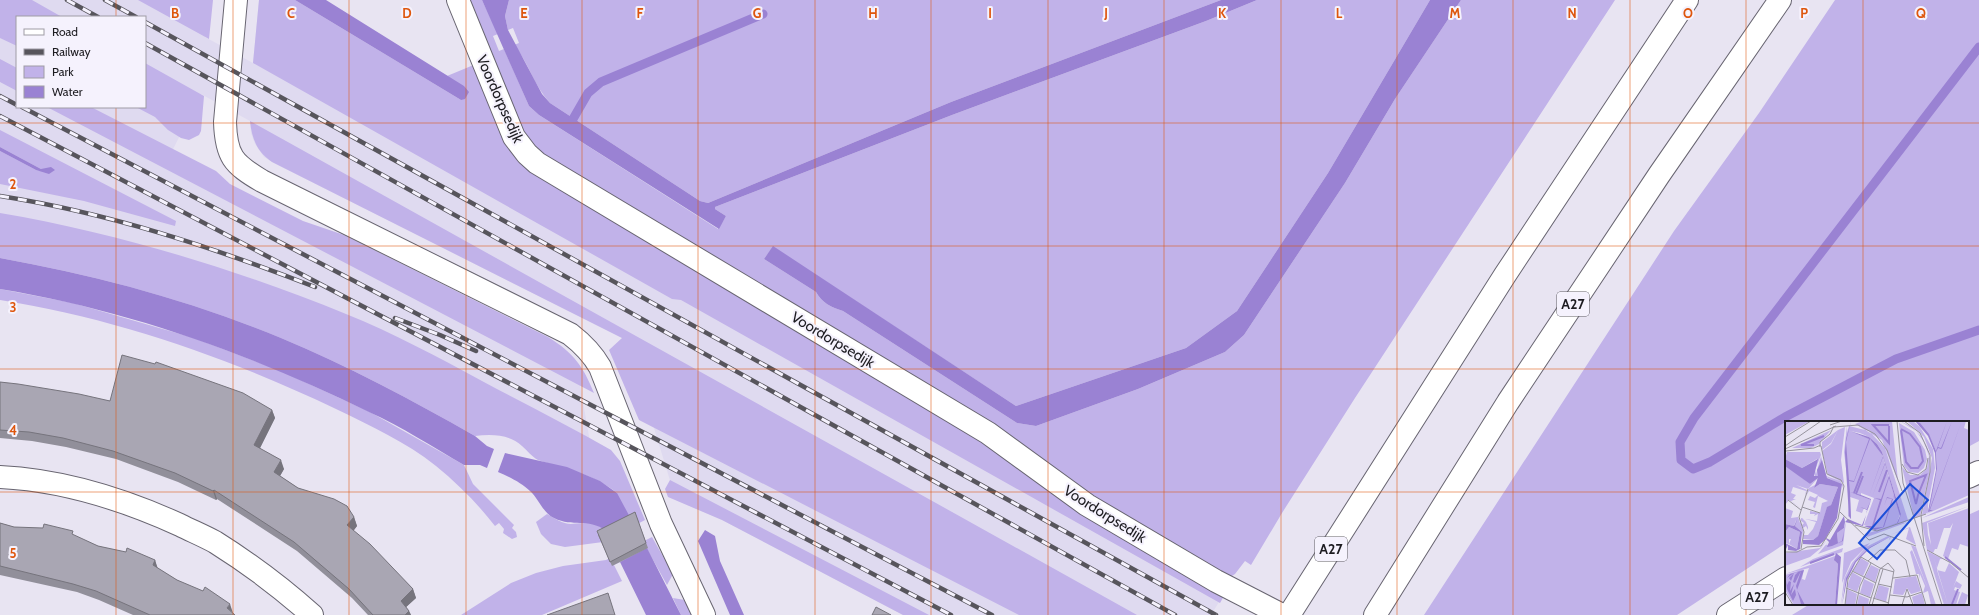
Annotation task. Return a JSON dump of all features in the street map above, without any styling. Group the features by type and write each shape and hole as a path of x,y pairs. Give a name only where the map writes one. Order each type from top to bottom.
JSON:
{"main road":[{"path":"236,0 224,122 225,141 235,161 244,171 262,181 570,334 582,343 591,352 600,368 661,524 704,615"},
{"name":"Voordorpsedijk","path":"458,0 514,137 523,150 537,163 988,433 1087,506 1216,580 1289,612"},
{"name":"A27","path":"1289,612 1505,275 1687,0"},
{"name":"A27","path":"1375,615 1508,402 1659,175 1780,0"},
{"path":"1969,477 1979,472"},
{"path":"0,477 21,478 86,489 148,510 214,542 276,584 312,615"},
{"name":"A27","path":"1728,615 1785,579"}],"shaded area":[{"path":"0,0 208,0 205,37 253,63 259,0 295,0 1222,597 1211,615 903,615 722,520 676,500 650,415 622,338 272,162 264,157 255,144 251,133 250,121 201,94 167,161 578,374 592,453 0,241"}],"green space":[{"path":"0,0 32,0 60,16 16,16 16,46 0,38"},
{"path":"138,0 213,0 209,39"},
{"path":"259,0 295,0 461,100 455,81 447,76 476,64 508,145 934,409 1224,596 1220,603 681,300 672,299 253,63"},
{"path":"466,0 482,0 498,34 493,36 499,51 504,49 529,106 539,115 718,229 726,216 715,209 715,207 952,115 1206,21 1257,0 1430,0 1328,173 1237,311 1186,348 1016,406 773,247 764,259 816,292 827,304 843,311 1017,423 1036,426 1138,389 1225,352 1244,335 1345,183 1395,99 1461,0 1615,0 1355,398 1251,565 1245,561 1235,574 1227,579 552,161 530,144 520,127"},
{"path":"509,0 1221,0 951,102 708,203 700,201 550,103 544,96 524,59 514,45 519,43 513,28 508,30 505,16"},
{"path":"1835,0 1979,0 1979,441 1969,446 1969,421 1785,421 1785,544 1677,615 1424,615 1674,231 1759,113"},
{"path":"0,59 16,67 16,90 0,82"},
{"path":"146,64 204,96 201,131 199,135 189,140 181,138 168,130 155,117 138,108 146,108"},
{"path":"49,108 93,108 216,171 230,184 303,221 344,235 548,337 565,349 577,361 586,375 594,393"},
{"path":"250,121 1137,615 1019,615 639,420 609,350 622,338 272,162 263,154 256,144 252,134"},
{"path":"0,130 176,221 175,226 84,201 0,184 0,151 36,170 47,172 48,169 41,169 0,147"},
{"path":"0,213 88,231 176,254 262,282 364,321 398,337 611,450 620,461 645,520 603,542 565,547 551,544 541,534 536,522 547,514 565,523 590,523 607,531 617,493 599,481 569,469 538,460 517,442 511,439 493,435 475,436 355,372 281,338 213,312 143,290 71,272 0,258"},
{"path":"0,289 73,303 194,338 281,371 370,412 464,465 473,484 514,525 512,528 516,532 517,537 512,539 503,533 504,529 499,523 495,526 460,487 425,457 388,435 336,409 256,373 172,342 86,318 0,300"},
{"path":"670,480 929,615 903,615 722,520 668,497 665,489"},
{"path":"1979,510 1979,615 1792,615 1808,605 1969,605 1969,515"},
{"path":"652,537 673,574 667,585 647,549 614,565 622,581 542,615 461,615 511,583 536,573 563,566 606,560"},
{"path":"673,598 685,600 695,615 681,615"}],"water":[{"path":"295,0 326,0 464,86 469,92 465,99 461,100"},
{"path":"482,0 509,0 505,16 508,30 542,94 550,103 700,201 708,203 951,102 1221,0 1257,0 1206,21 952,115 715,207 715,209 726,216 719,229 539,115 529,106"},
{"path":"1430,0 1461,0 1395,99 1345,183 1244,335 1225,352 1138,389 1036,426 1017,423 843,311 827,304 816,292 764,259 773,246 1016,406 1186,348 1237,311 1328,173"},
{"path":"0,147 41,169 51,167 55,170 49,174 36,170 0,151"},
{"path":"0,258 71,272 143,290 213,312 281,338 380,384 475,436 487,446 494,449 487,468 480,465 464,465 393,424 325,391 189,337 95,309 0,289"},
{"path":"505,453 567,467 600,481 617,493 631,519 607,531 593,524 561,521 550,516 527,488 515,480 498,472"},
{"path":"705,530 715,536 720,561 744,615 730,615 698,541"},
{"path":"647,548 681,615 646,615 620,562"}],"building":[{"path":"122,355 155,364 156,362 243,393 272,410 254,445 281,460 274,472 298,488 334,499 347,506 354,517 347,525 370,544 413,589 401,601 409,611 405,615 373,615 349,589 294,542 214,490 213,491 175,473 113,451 63,438 29,432 0,430 0,382 79,394 110,401"},
{"path":"635,512 646,543 610,562 597,531"},
{"path":"0,523 14,527 43,528 44,524 73,531 72,534 98,546 126,552 127,548 155,560 153,565 177,580 203,591 205,587 230,604 227,608 235,615 150,615 96,591 0,566"},
{"path":"608,593 615,615 547,615"},
{"path":"876,607 891,615 872,615"}],"waterway":[{"path":"573,119 588,93 601,82 763,14"},
{"path":"1979,47 1694,418 1680,442 1681,460 1693,469 1710,462 1785,417 1896,359 1979,330"}],"railway":[{"path":"67,0 96,16"},
{"path":"105,0 134,16"},
{"path":"146,23 1216,615"},
{"path":"146,44 1175,615"},
{"path":"0,96 16,104"},
{"path":"24,108 992,615"},
{"path":"0,116 951,615"},
{"path":"0,196 81,212 160,233 238,258 315,287"},
{"path":"395,318 440,335 476,351"}]}
